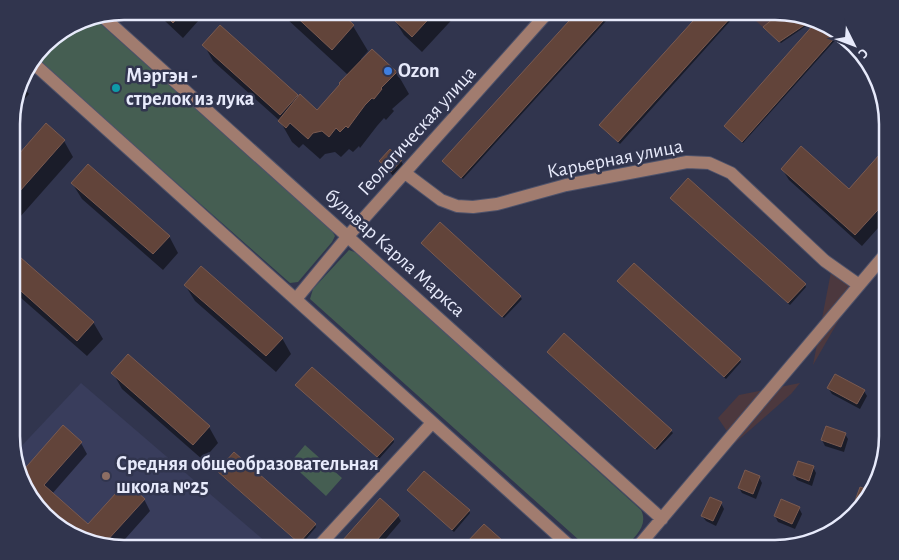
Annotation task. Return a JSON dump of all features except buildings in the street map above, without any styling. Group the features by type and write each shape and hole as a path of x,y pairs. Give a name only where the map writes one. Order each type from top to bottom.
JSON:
{"street":[{"name":"Геологическая улица","path":"296,299 348,236 541,20"},
{"name":"бульвар Карла Маркса","path":"108,21 662,519"},
{"path":"37,67 563,540"},
{"name":"Карьерная улица","path":"405,174 441,200 457,206 473,207 497,204 566,186 687,162 709,163 731,173 825,261 858,285"},
{"path":"644,540 879,261"},
{"path":"324,540 432,423"}],"shaded area":[{"path":"755,20 782,20 805,25 779,42"},
{"path":"831,272 859,285 813,365"},
{"name":"Средняя общеобразовательная школа №25","path":"81,383 264,540 124,540 110,539 84,532 55,514 41,499 31,482 21,447"},
{"path":"800,383 791,394 735,443 718,418 739,395"}],"green space":[{"path":"100,23 332,231 335,236 332,242 298,282 290,283 40,62 50,50 72,34"},
{"path":"349,250 357,253 641,510 643,521 636,536 632,540 579,540 310,299 313,289"},
{"path":"305,445 342,478 326,496 290,463"}],"place":[{"name":"Ozon","path":"388,71"},
{"name":"Мэргэн - стрелок из лука","path":"116,88"},
{"name":"Средняя общеобразовательная школа №25","path":"106,476"}]}
